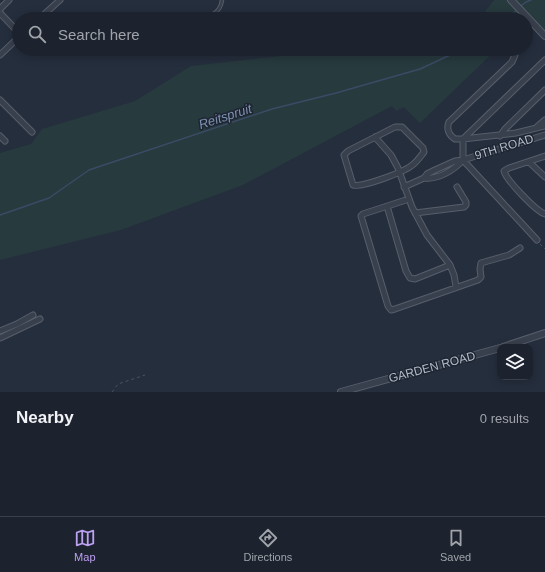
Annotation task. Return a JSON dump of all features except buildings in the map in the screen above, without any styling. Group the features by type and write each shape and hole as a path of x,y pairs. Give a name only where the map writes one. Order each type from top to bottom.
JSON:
{"street":[{"path":"0,9 9,0"},
{"path":"47,12 60,0"},
{"path":"511,0 522,12"},
{"path":"0,13 12,26"},
{"path":"533,23 545,36"},
{"path":"0,55 12,44"},
{"path":"515,56 512,62 449,122 448,129 451,137 455,139 463,139 500,136 545,126"},
{"path":"404,187 424,178 433,179 458,166 463,160 463,139 545,60"},
{"path":"500,136 505,129 545,90"},
{"path":"0,100 32,132"},
{"path":"536,129 545,120"},
{"path":"399,126 402,127 424,150 421,156 411,166 400,172 360,185 354,185 344,155 375,137 399,126"},
{"name":"9TH ROAD","path":"424,178 435,170 455,161 463,160 545,135"},
{"path":"0,136 5,141"},
{"path":"375,137 391,155 400,172 404,187 415,213 427,235 450,265 454,275 456,287"},
{"path":"545,156 504,171 504,174 537,209 545,214"},
{"path":"463,160 537,240"},
{"path":"529,162 545,178"},
{"path":"415,213 464,207 466,202 457,187"},
{"path":"409,199 363,214 361,216 389,309 395,309 480,278 482,275 480,269 481,263 509,255 520,248"},
{"path":"387,206 406,271 410,278 415,279 450,265"},
{"path":"0,331 17,324 33,314"},
{"path":"0,338 40,320"},
{"path":"512,344 545,333"},
{"name":"GARDEN ROAD","path":"341,392 497,349"}],"lane":[{"path":"217,12 220,9 222,0"}],"path":[{"path":"537,240 545,249"},
{"path":"112,392 114,387 118,384 145,375"}],"green space":[{"path":"494,0 545,0 545,30 533,18 533,12 485,12"},
{"name":"Reitspruit","path":"282,56 490,56 420,123 404,107 396,111 392,106 243,185 121,230 0,260 0,153 31,144 42,129 135,101 191,66"}],"waterway":[{"name":"Reitspruit","path":"521,6 531,0"},
{"name":"Reitspruit","path":"514,12 518,9"},
{"name":"Reitspruit","path":"0,215 49,198 89,170 272,109 336,93 420,69 448,56"}]}
